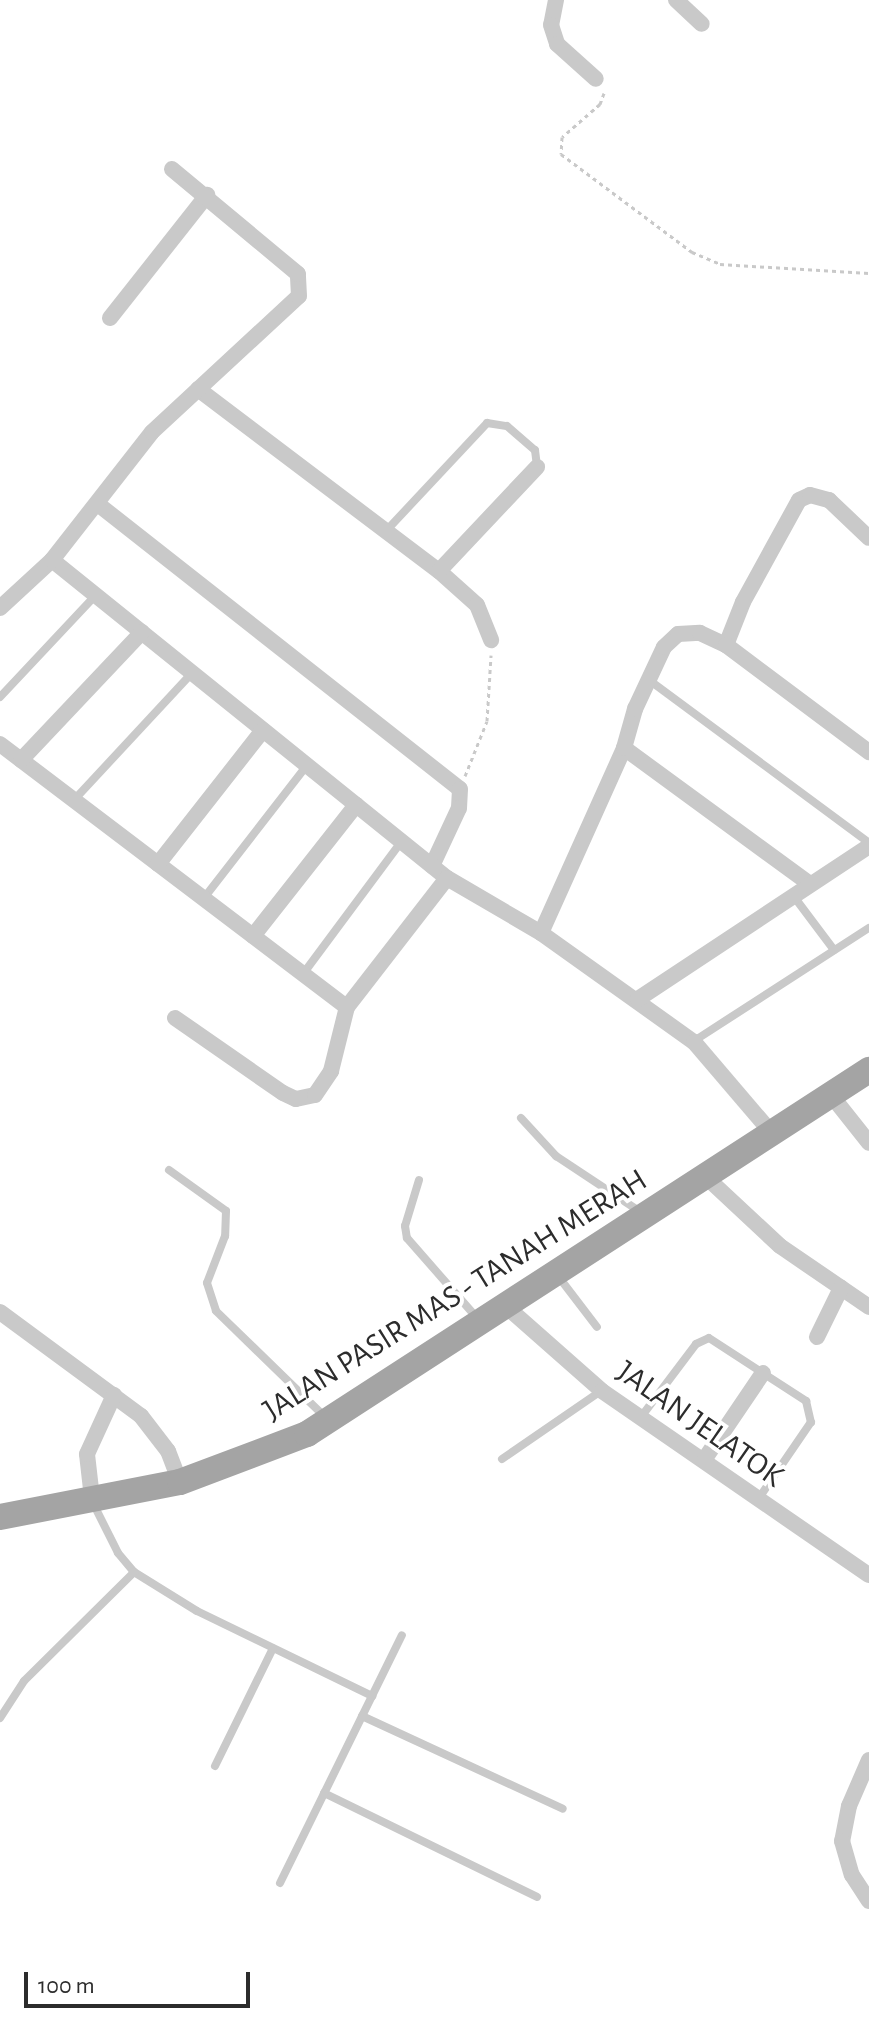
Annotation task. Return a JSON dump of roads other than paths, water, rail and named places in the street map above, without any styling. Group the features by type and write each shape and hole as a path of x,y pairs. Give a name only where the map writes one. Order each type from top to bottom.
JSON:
{"main road":[{"name":"JALAN PASIR MAS - TANAH MERAH","path":"0,1517 180,1482 259,1456 329,1421 482,1325 869,1070"}],"street":[{"path":"556,0 551,25 557,44 596,79"},
{"path":"676,0 702,24"},
{"path":"0,608 52,560 99,505 152,432 293,306 301,284 298,274 207,195 172,169"},
{"path":"110,318 207,195"},
{"path":"198,389 439,571 477,605 491,640"},
{"path":"439,571 537,467"},
{"path":"726,645 743,602 799,500 810,495 829,500 869,538"},
{"path":"99,505 460,789 459,808 432,866"},
{"path":"52,560 447,878 541,933 638,999 694,1042 771,1132"},
{"path":"142,632 7,755 74,800 347,1007"},
{"path":"541,933 624,748 649,679 664,647 678,634 700,633 726,645 869,752"},
{"path":"158,864 263,730"},
{"path":"624,748 807,882"},
{"path":"253,936 356,805"},
{"path":"638,999 807,882 869,844"},
{"path":"175,1018 283,1093 306,1099 315,1095 331,1071 347,1007 447,878"},
{"path":"831,1095 869,1143"},
{"path":"706,1177 780,1246 869,1307"},
{"path":"817,1337 841,1288"},
{"name":"JALAN JELATOK","path":"508,1308 602,1391 869,1575"},
{"path":"0,1312 114,1395 156,1431 180,1482"},
{"path":"704,1460 763,1373"},
{"path":"92,1498 87,1454 114,1395"},
{"path":"869,1760 849,1806 842,1841 852,1875 869,1901"}],"lane":[{"path":"386,531 487,423 507,426 535,450 537,467"},
{"path":"0,697 96,595"},
{"path":"74,800 192,673"},
{"path":"649,679 869,844"},
{"path":"204,898 307,765"},
{"path":"303,974 402,841"},
{"path":"792,893 834,950"},
{"path":"694,1042 869,928"},
{"path":"521,1118 556,1156 647,1217"},
{"path":"169,1170 226,1211 225,1236 207,1283 210,1301 233,1331 329,1421"},
{"path":"419,1180 405,1226 407,1238 460,1293 482,1325"},
{"path":"557,1276 597,1327"},
{"path":"641,1417 702,1338 716,1341 806,1401 812,1415 759,1498"},
{"path":"502,1459 602,1391"},
{"path":"92,1498 118,1553 134,1572 273,1648 372,1696"},
{"path":"0,1718 24,1681 134,1572"},
{"path":"280,1883 402,1635"},
{"path":"215,1766 273,1648"},
{"path":"362,1716 563,1809"},
{"path":"324,1793 537,1897"}]}
